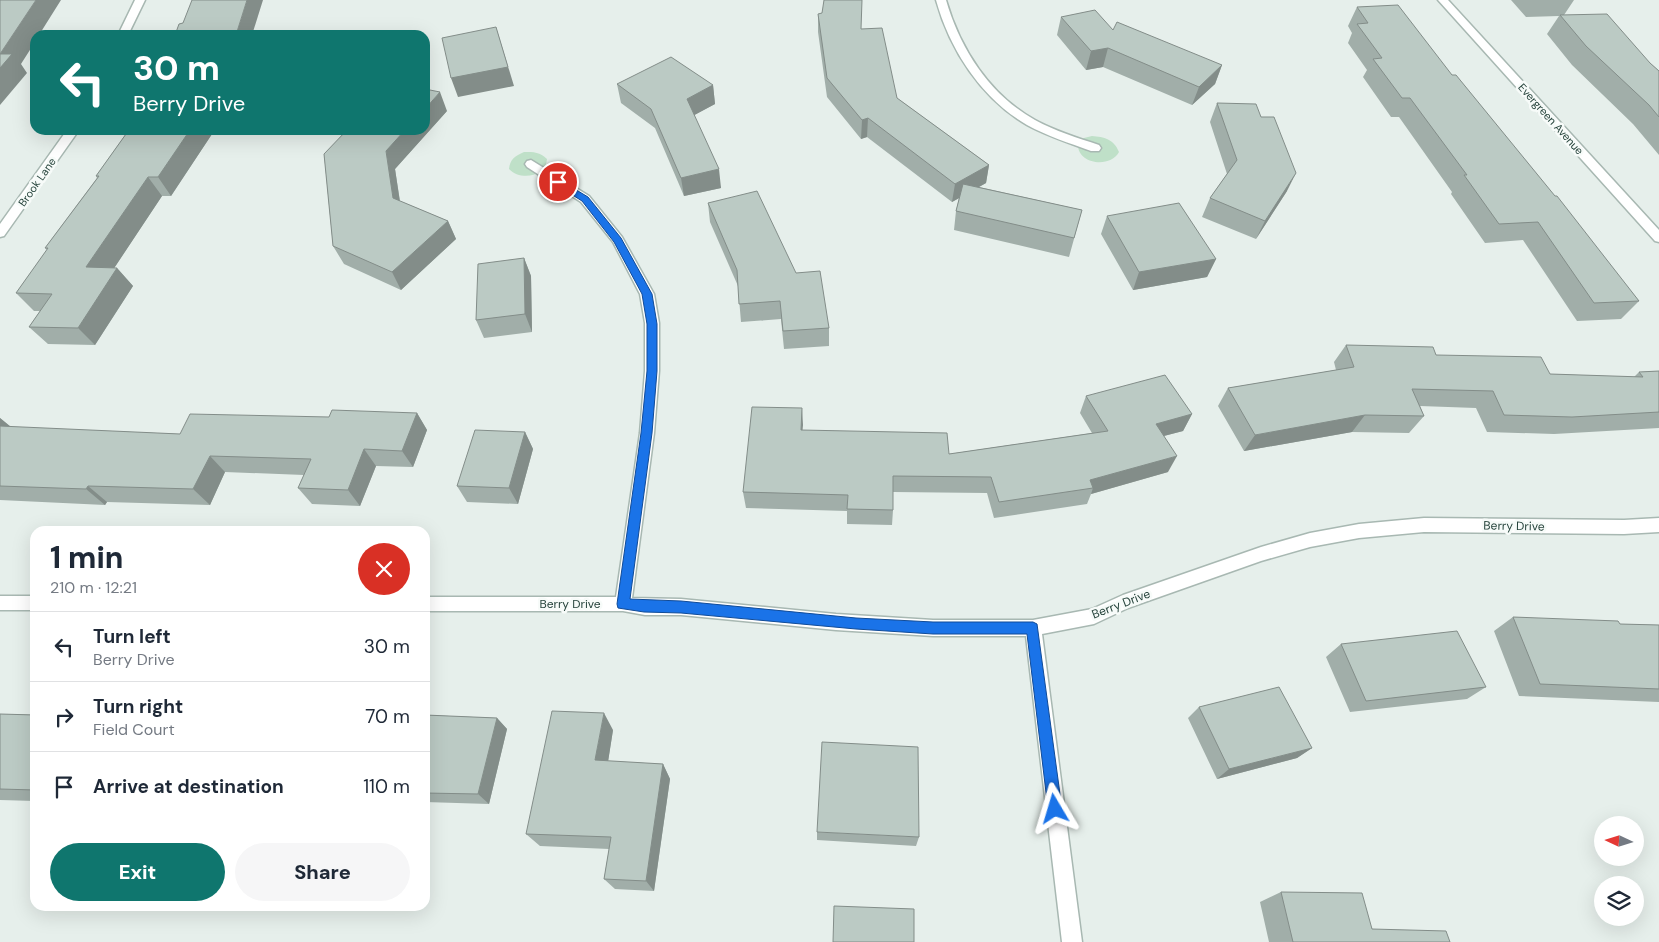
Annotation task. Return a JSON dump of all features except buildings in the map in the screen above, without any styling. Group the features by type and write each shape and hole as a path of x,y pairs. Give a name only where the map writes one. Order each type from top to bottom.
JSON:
{"street":[{"path":"125,30 140,0"},
{"path":"941,0 952,32 966,58 981,79 1006,105 1046,130 1095,148"},
{"name":"Evergreen Avenue","path":"1443,0 1659,238"},
{"name":"Brook Lane","path":"0,234 69,135"},
{"path":"531,164 585,199 618,240 647,294 652,324 652,371 646,433 623,604"},
{"name":"Berry Drive","path":"430,604 623,604 644,607 681,607 856,624 933,628 1033,628 1094,616 1123,602 1260,554 1310,540 1359,531 1424,525 1659,526"},
{"path":"0,603 30,603"},
{"path":"1033,628 1072,942"}],"green space":[{"path":"1092,136 1111,141 1119,152 1109,161 1094,162 1088,160 1082,156 1078,143 1084,138"},
{"path":"524,152 542,155 547,159 546,165 542,170 532,175 526,176 514,173 509,169 511,163 514,158"}],"route":[{"path":"558,182 585,199 618,240 647,294 652,324 652,371 646,433 623,604 644,607 681,607 856,624 933,628 1033,628 1055,809"}]}
